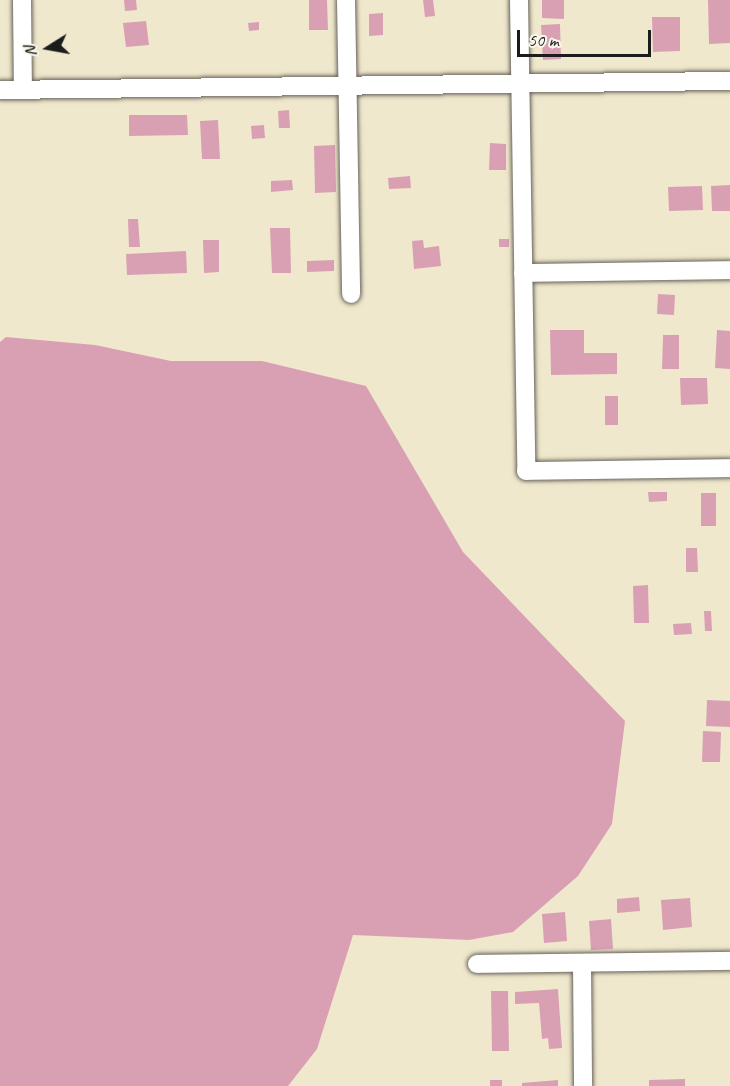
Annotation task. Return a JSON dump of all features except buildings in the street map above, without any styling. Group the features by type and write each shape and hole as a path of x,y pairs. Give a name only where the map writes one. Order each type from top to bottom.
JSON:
{"street":[{"path":"22,0 23,89"},
{"path":"346,0 351,294"},
{"path":"519,0 526,471 730,468"},
{"path":"0,90 730,81"},
{"path":"523,273 730,270"},
{"path":"477,964 730,961"},
{"path":"582,963 583,1086"}]}
